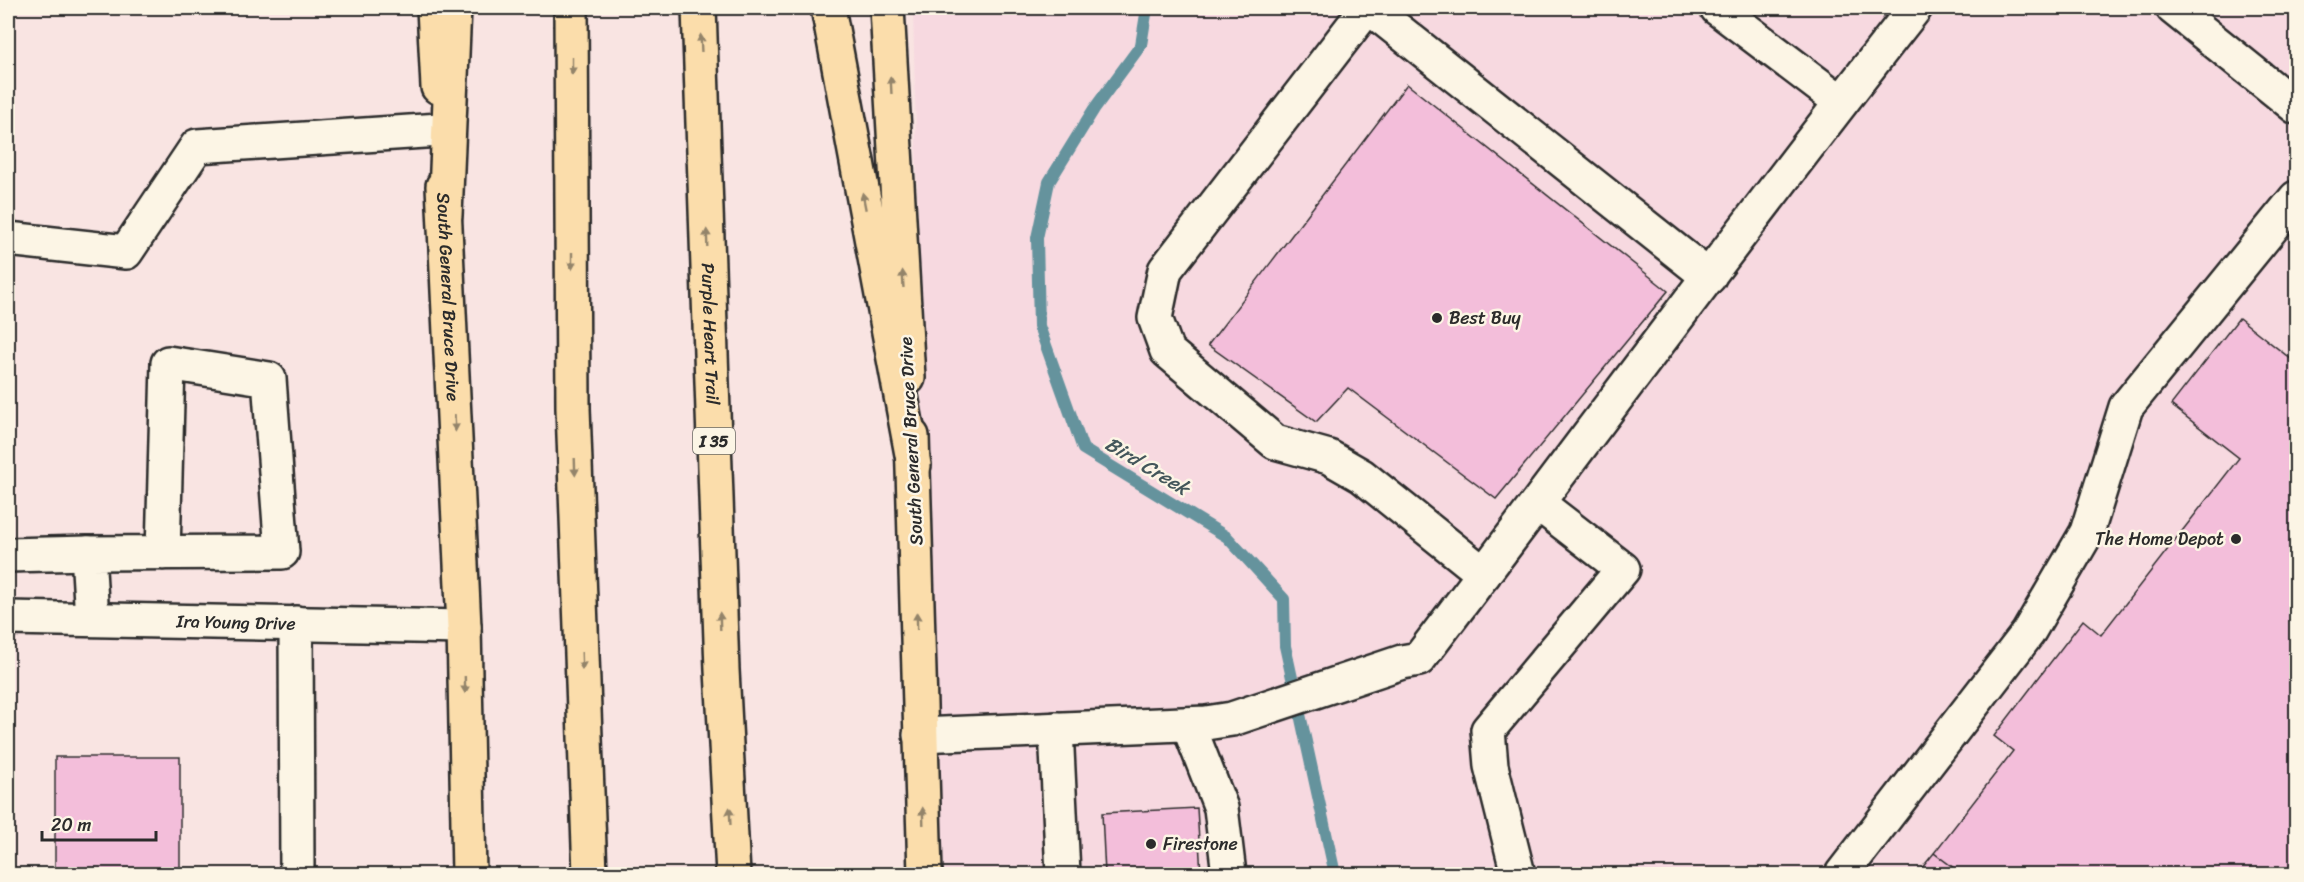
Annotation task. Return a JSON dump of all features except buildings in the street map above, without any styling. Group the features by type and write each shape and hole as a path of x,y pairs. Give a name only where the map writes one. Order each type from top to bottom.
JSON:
{"main road":[{"name":"South General Bruce Drive","path":"434,8 464,627 468,874"},
{"path":"444,215 454,8"},
{"path":"571,8 573,408 590,874"},
{"name":"Purple Heart Trail","path":"699,8 722,670 733,874"},
{"path":"828,8 914,465"},
{"name":"South General Bruce Drive","path":"887,8 914,465 925,874"}],"street":[{"path":"1484,574 1362,476 1329,457 1275,442 1167,351 1155,318 1165,270 1369,8 1709,277"},
{"path":"1717,8 1840,102"},
{"path":"920,735 1188,724 1233,719 1402,662 1419,659 1539,504 1840,102 1915,8"},
{"path":"2173,8 2296,107"},
{"path":"8,239 126,252 196,146 440,130"},
{"path":"1842,874 2028,633 2087,532 2126,407 2296,198"},
{"path":"8,555 282,552 269,379 168,363 163,553"},
{"path":"1518,874 1491,766 1488,730 1623,568 1539,504"},
{"path":"88,553 92,619"},
{"name":"Ira Young Drive","path":"8,618 464,627"},
{"path":"296,623 297,874"},
{"path":"1188,724 1221,808 1228,874"},
{"path":"1056,729 1063,874"}],"shaded area":[{"path":"913,8 2296,8 2296,874 933,874"}],"waterway":[{"name":"Bird Creek","path":"1147,8 1141,45 1094,109 1049,182 1037,238 1039,326 1083,449 1227,537 1284,599 1285,646 1335,874"}],"place":[{"name":"Best Buy","path":"1437,318"},
{"name":"The Home Depot","path":"2236,539"},
{"name":"Firestone","path":"1151,844"}]}
